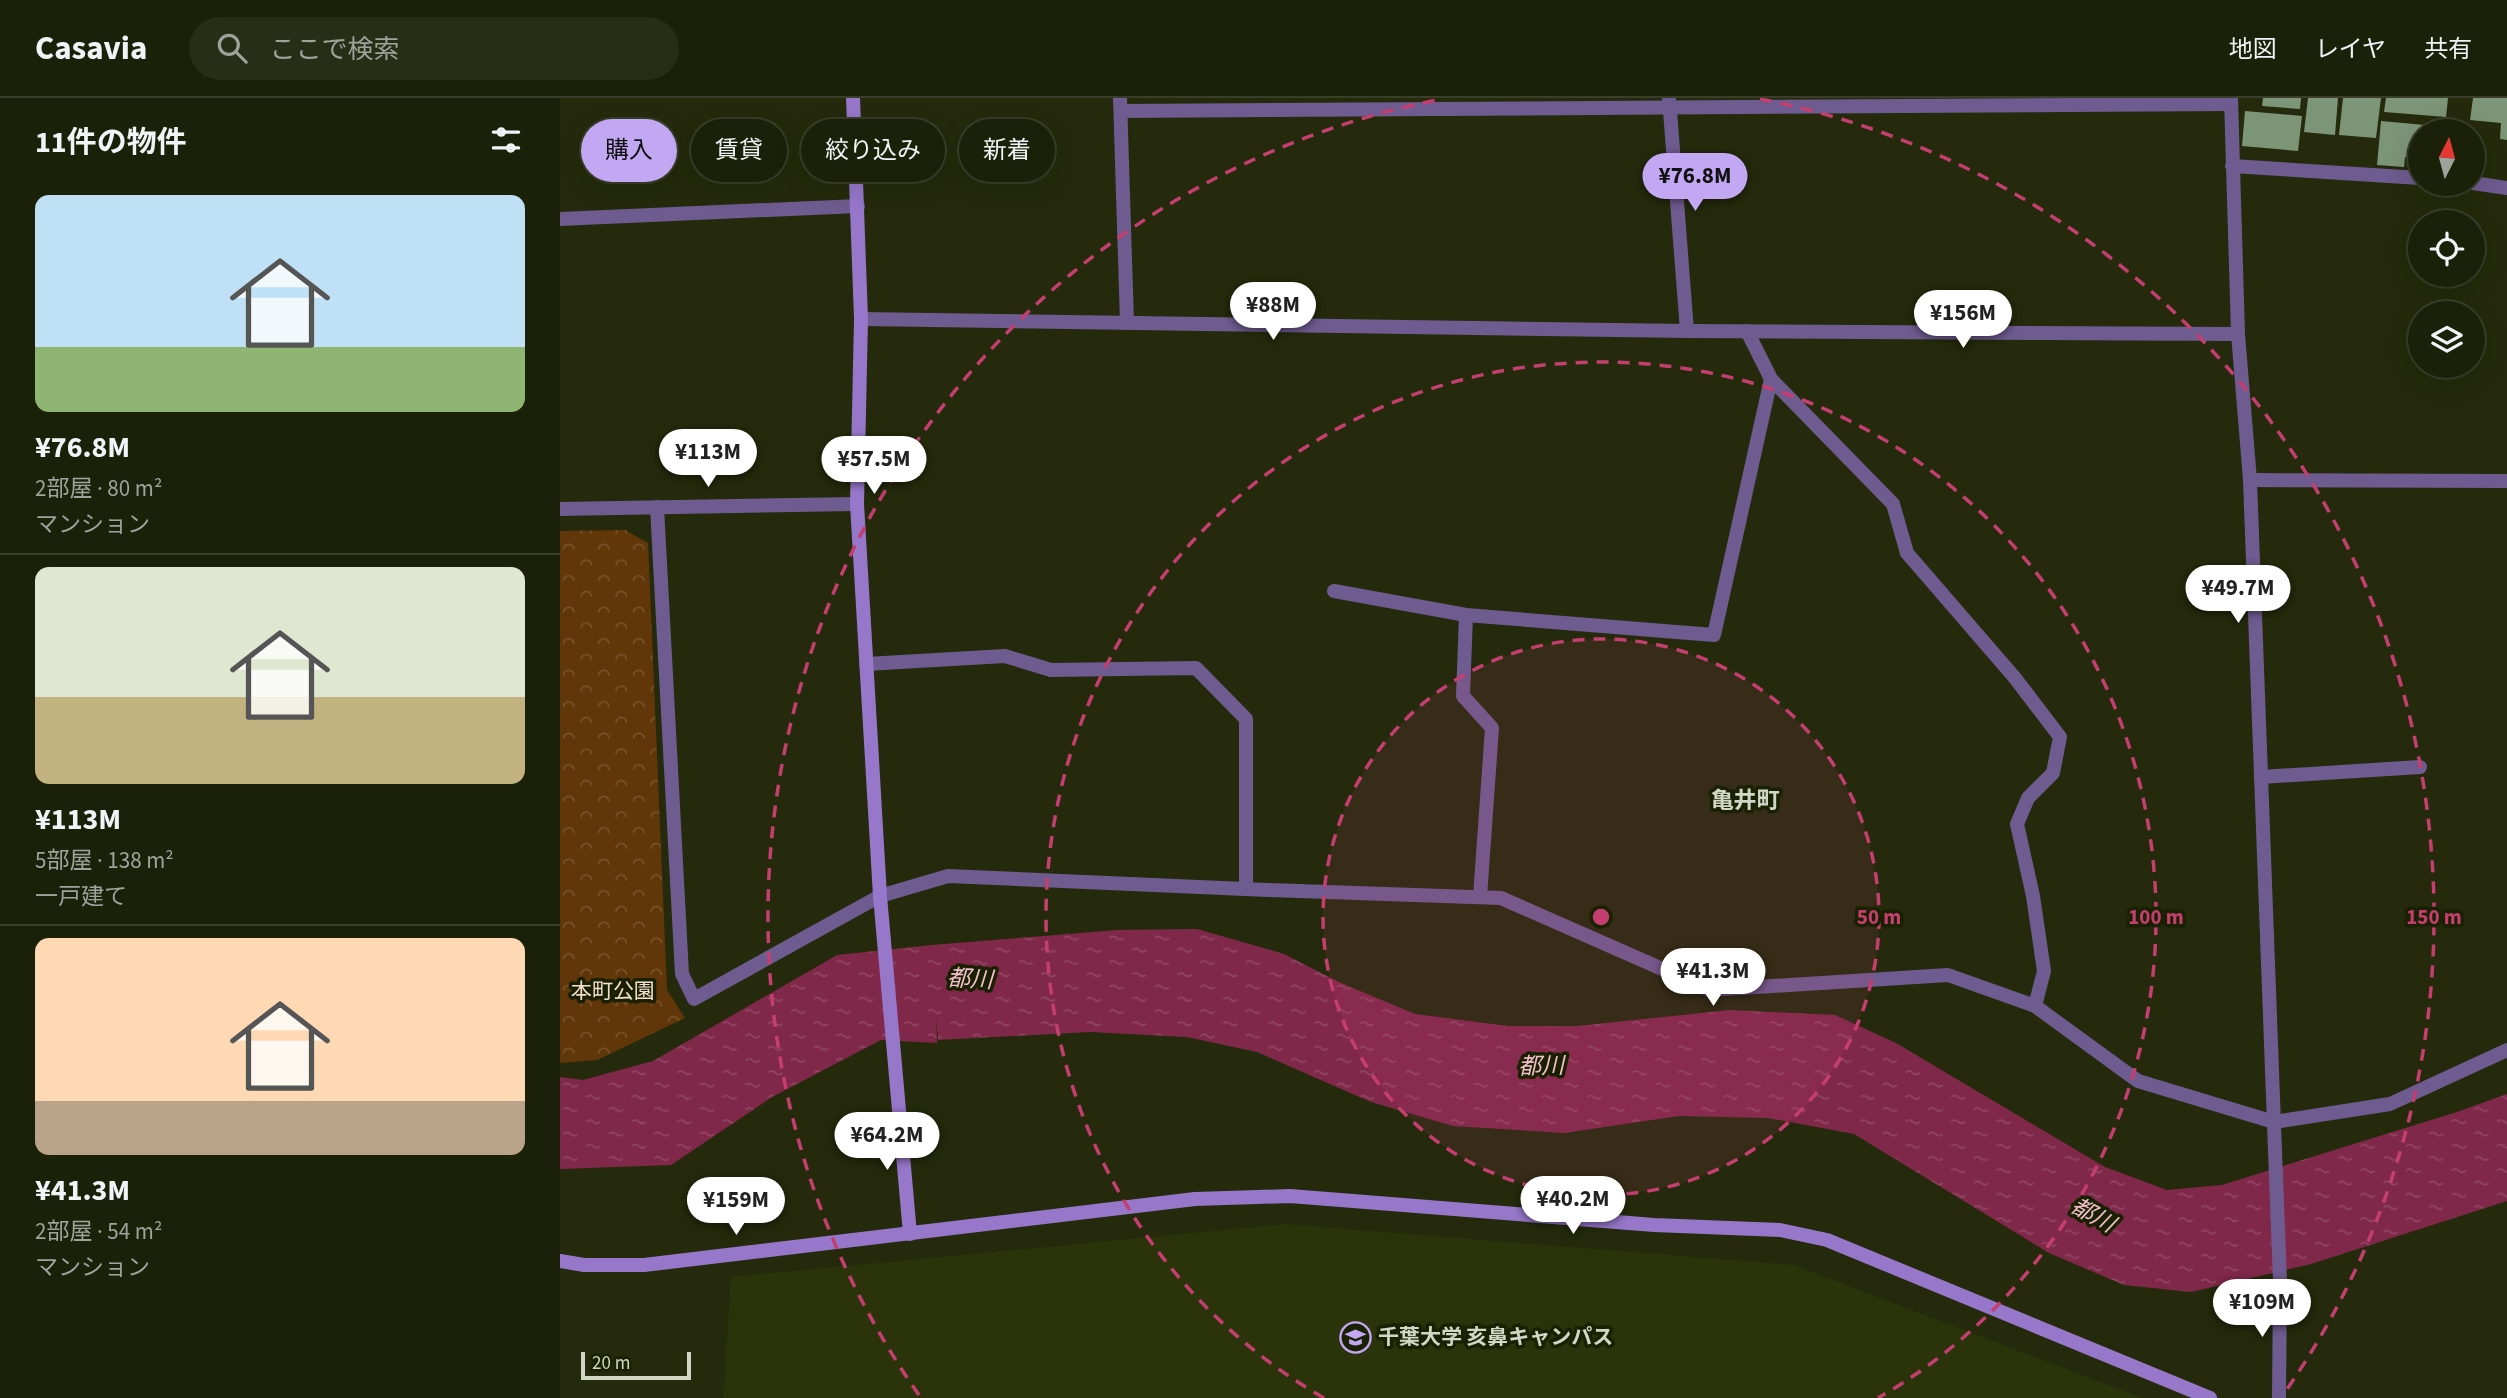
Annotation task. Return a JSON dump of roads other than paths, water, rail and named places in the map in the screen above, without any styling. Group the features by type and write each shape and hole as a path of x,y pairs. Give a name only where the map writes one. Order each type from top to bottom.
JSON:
{"street":[{"path":"853,98 860,319 857,503 880,896 910,1234"},
{"path":"1127,323 1121,105 2231,101 2238,334 2250,480 2280,1280 2279,1398"},
{"path":"1669,103 1687,331"},
{"path":"2232,166 2408,177"},
{"path":"2485,185 2507,188"},
{"path":"560,219 858,206"},
{"path":"860,319 1687,331 2238,334"},
{"path":"1747,331 1771,379 1893,504 1907,553 2015,678 2060,737 2053,773 2028,797 2017,824 2033,896 2044,971 2035,1006"},
{"path":"1334,591 1466,615 1714,635 1771,379"},
{"path":"2250,480 2507,481"},
{"path":"560,509 857,503"},
{"path":"657,507 682,974 694,999 880,896 948,876 1246,890 1501,898 1710,990 1948,975 2035,1006 2138,1081 2274,1122 2390,1104 2507,1050"},
{"path":"1466,615 1463,696 1492,728 1480,897"},
{"path":"866,664 1005,656 1051,670 1196,668 1246,719 1246,890"},
{"path":"2261,777 2420,767"},
{"path":"560,1261 584,1265 644,1265 1195,1199 1290,1196 1654,1225 1780,1230 1826,1240 2210,1398"}],"water":[{"name":"都川","path":"1197,929 1284,954 1341,983 1415,1014 1508,1026 1577,1026 1730,1010 1835,1015 1896,1043 2105,1167 2167,1190 2222,1185 2507,1094 2507,1201 2311,1264 2191,1292 2124,1285 2049,1253 1854,1134 1768,1118 1679,1116 1564,1133 1453,1126 1371,1102 1257,1052 1187,1037 1090,1032 938,1040 936,1017 937,1043 881,1040 772,1097 671,1165 560,1169 560,1077 583,1080 653,1061 837,955 1117,930"}],"place":[{"name":"千葉大学 亥鼻キャンパス","path":"1355,1337"}],"district":[{"name":"亀井町","path":"1745,800"}],"park label":[{"name":"本町公園","path":"613,991"}]}
